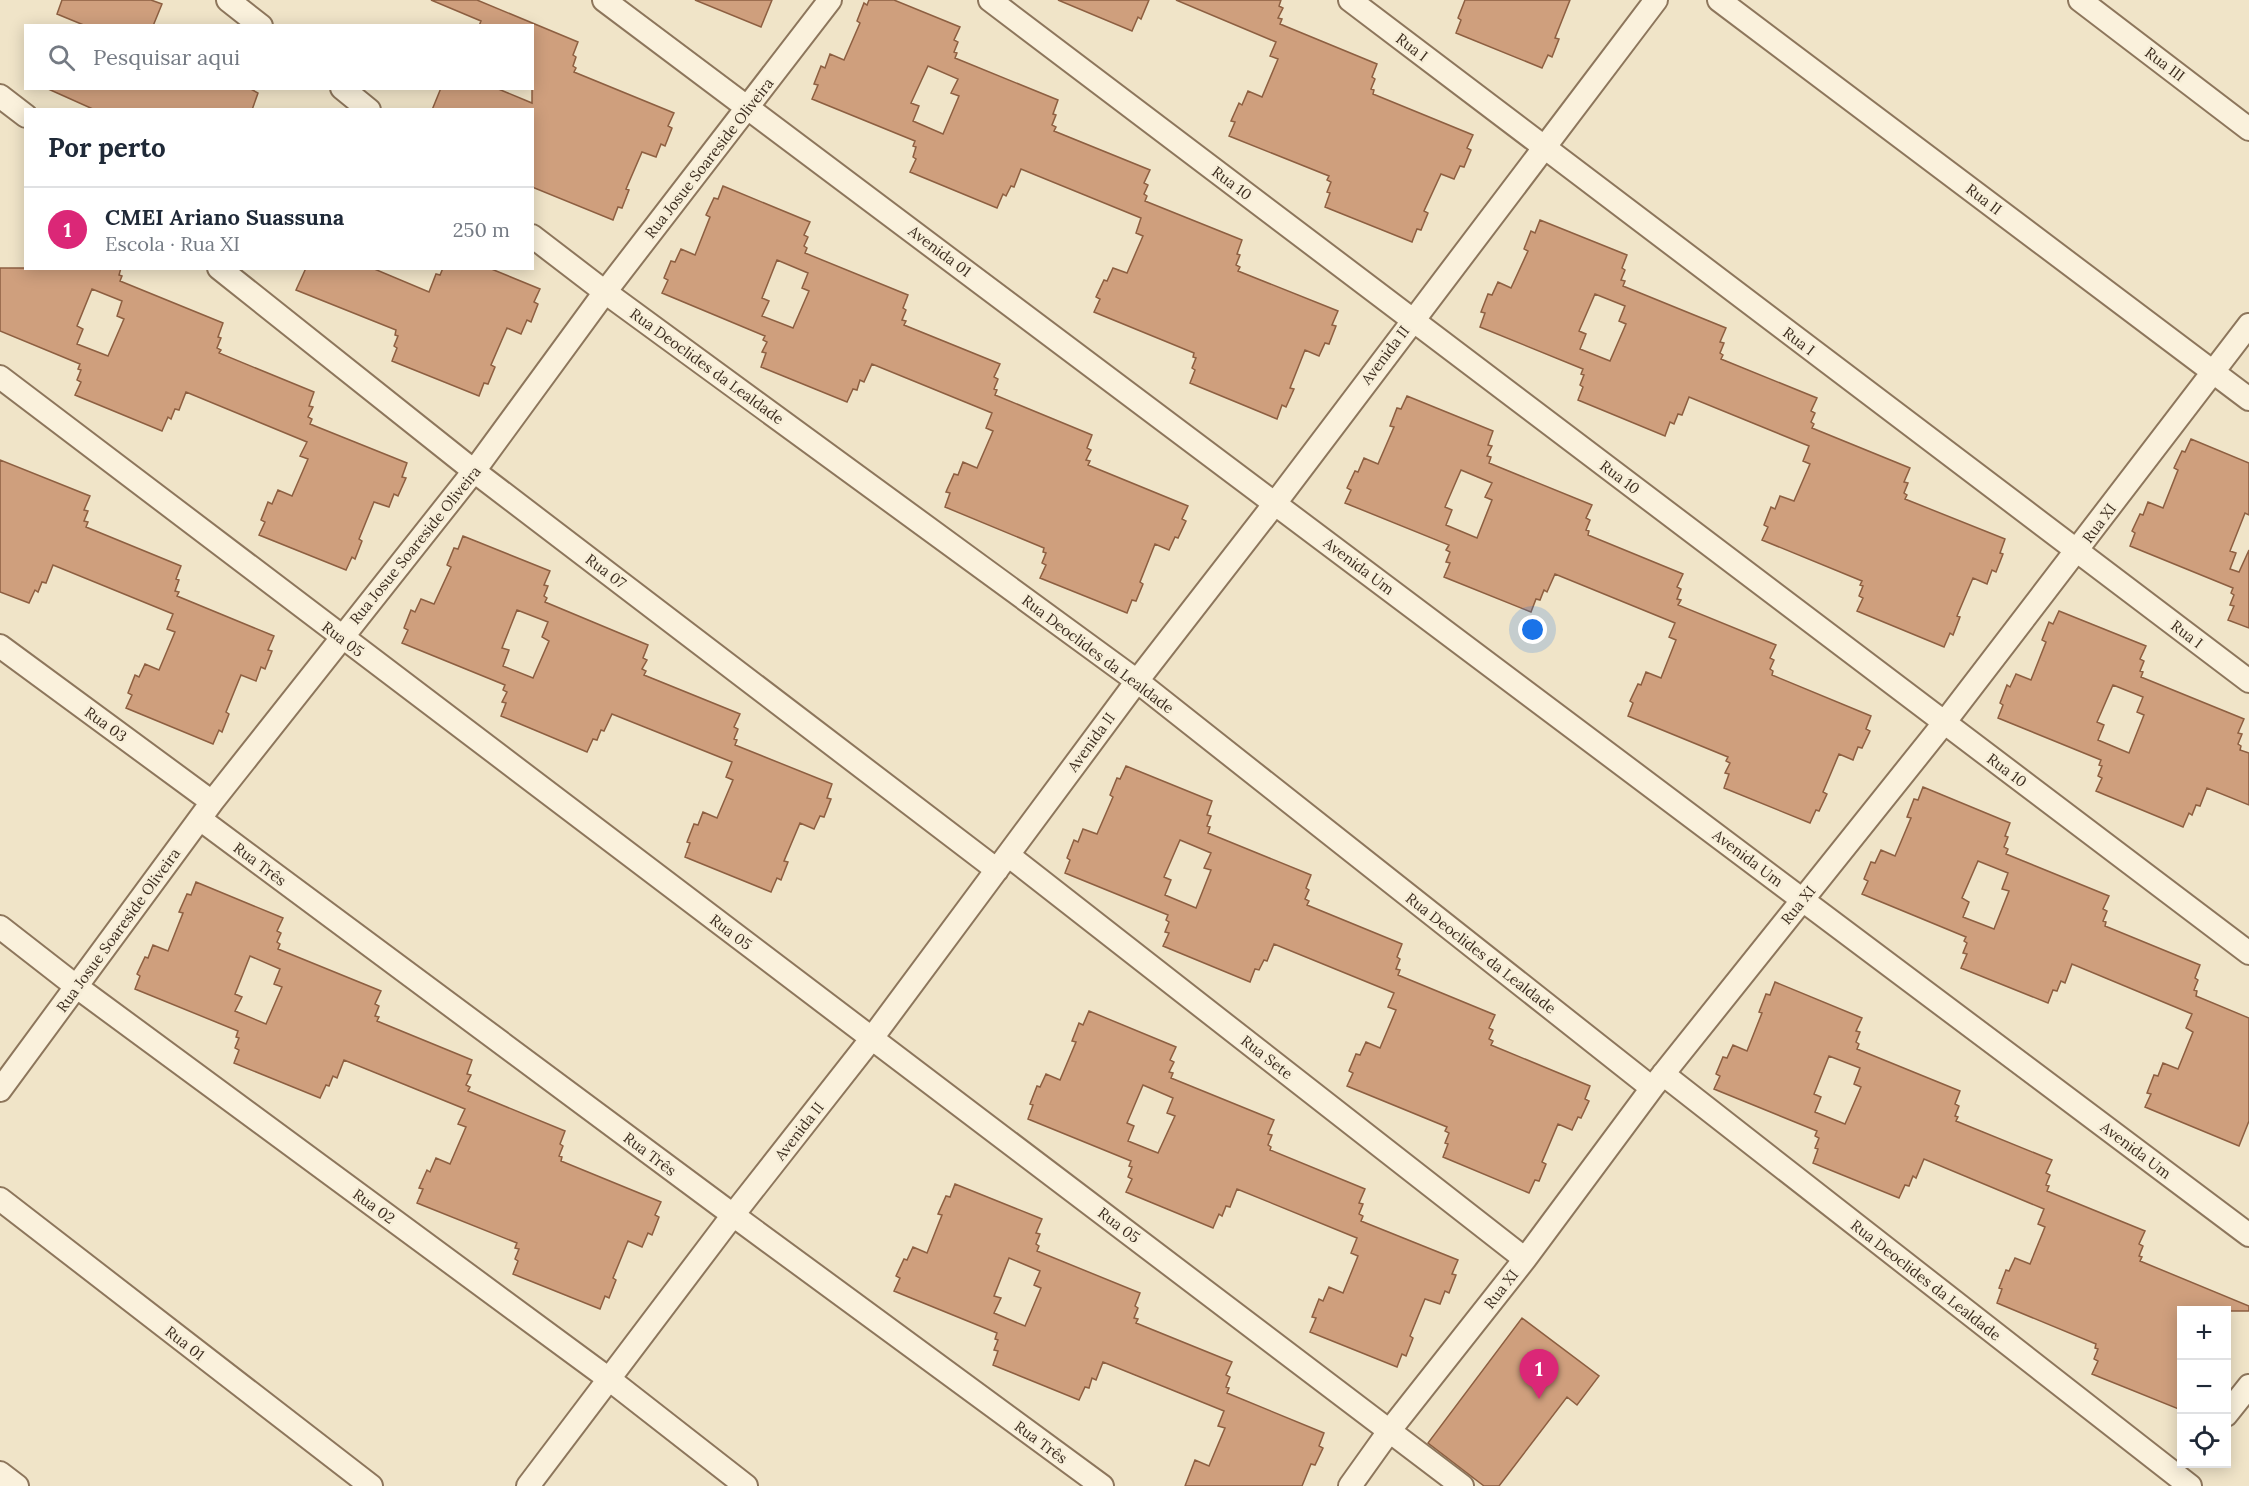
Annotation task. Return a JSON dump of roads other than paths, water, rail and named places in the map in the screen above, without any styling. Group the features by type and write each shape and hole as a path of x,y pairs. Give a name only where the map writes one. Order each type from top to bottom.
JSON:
{"street":[{"path":"228,0 258,24"},
{"name":"Avenida 01","path":"604,0 1276,502"},
{"name":"Rua Josue Soareside Oliveira","path":"0,1090 206,811 474,471 605,292 830,0"},
{"name":"Rua 10","path":"990,0 2249,953"},
{"name":"Rua I","path":"1350,0 2249,681"},
{"name":"Avenida II","path":"528,1486 733,1215 872,1038 1137,681 1276,502 1656,0"},
{"name":"Rua II","path":"1719,0 2249,399"},
{"name":"Rua III","path":"2080,0 2249,129"},
{"path":"344,90 367,108"},
{"path":"0,96 24,114"},
{"name":"Rua Deoclides da Lealdade","path":"534,238 605,292 1137,681 1657,1081 2186,1476"},
{"name":"Rua 07","path":"222,270 474,471 1003,862"},
{"name":"Rua XI","path":"1350,1486 1390,1430 1525,1259 1657,1081 1944,723 2249,325"},
{"name":"Rua 05","path":"0,378 1462,1486"},
{"name":"Avenida Um","path":"1276,502 2249,1235"},
{"name":"Rua 03","path":"0,646 206,811"},
{"name":"Rua Três","path":"206,811 733,1215 1102,1486"},
{"name":"Rua Sete","path":"1003,862 1525,1259"},
{"name":"Rua 02","path":"0,927 77,987 609,1379 746,1486"},
{"name":"Rua 01","path":"0,1199 371,1486"},
{"path":"2227,1414 2249,1386"},
{"path":"0,1473 17,1486"}],"place":[{"name":"CMEI Ariano Suassuna","path":"1539,1399"}]}
